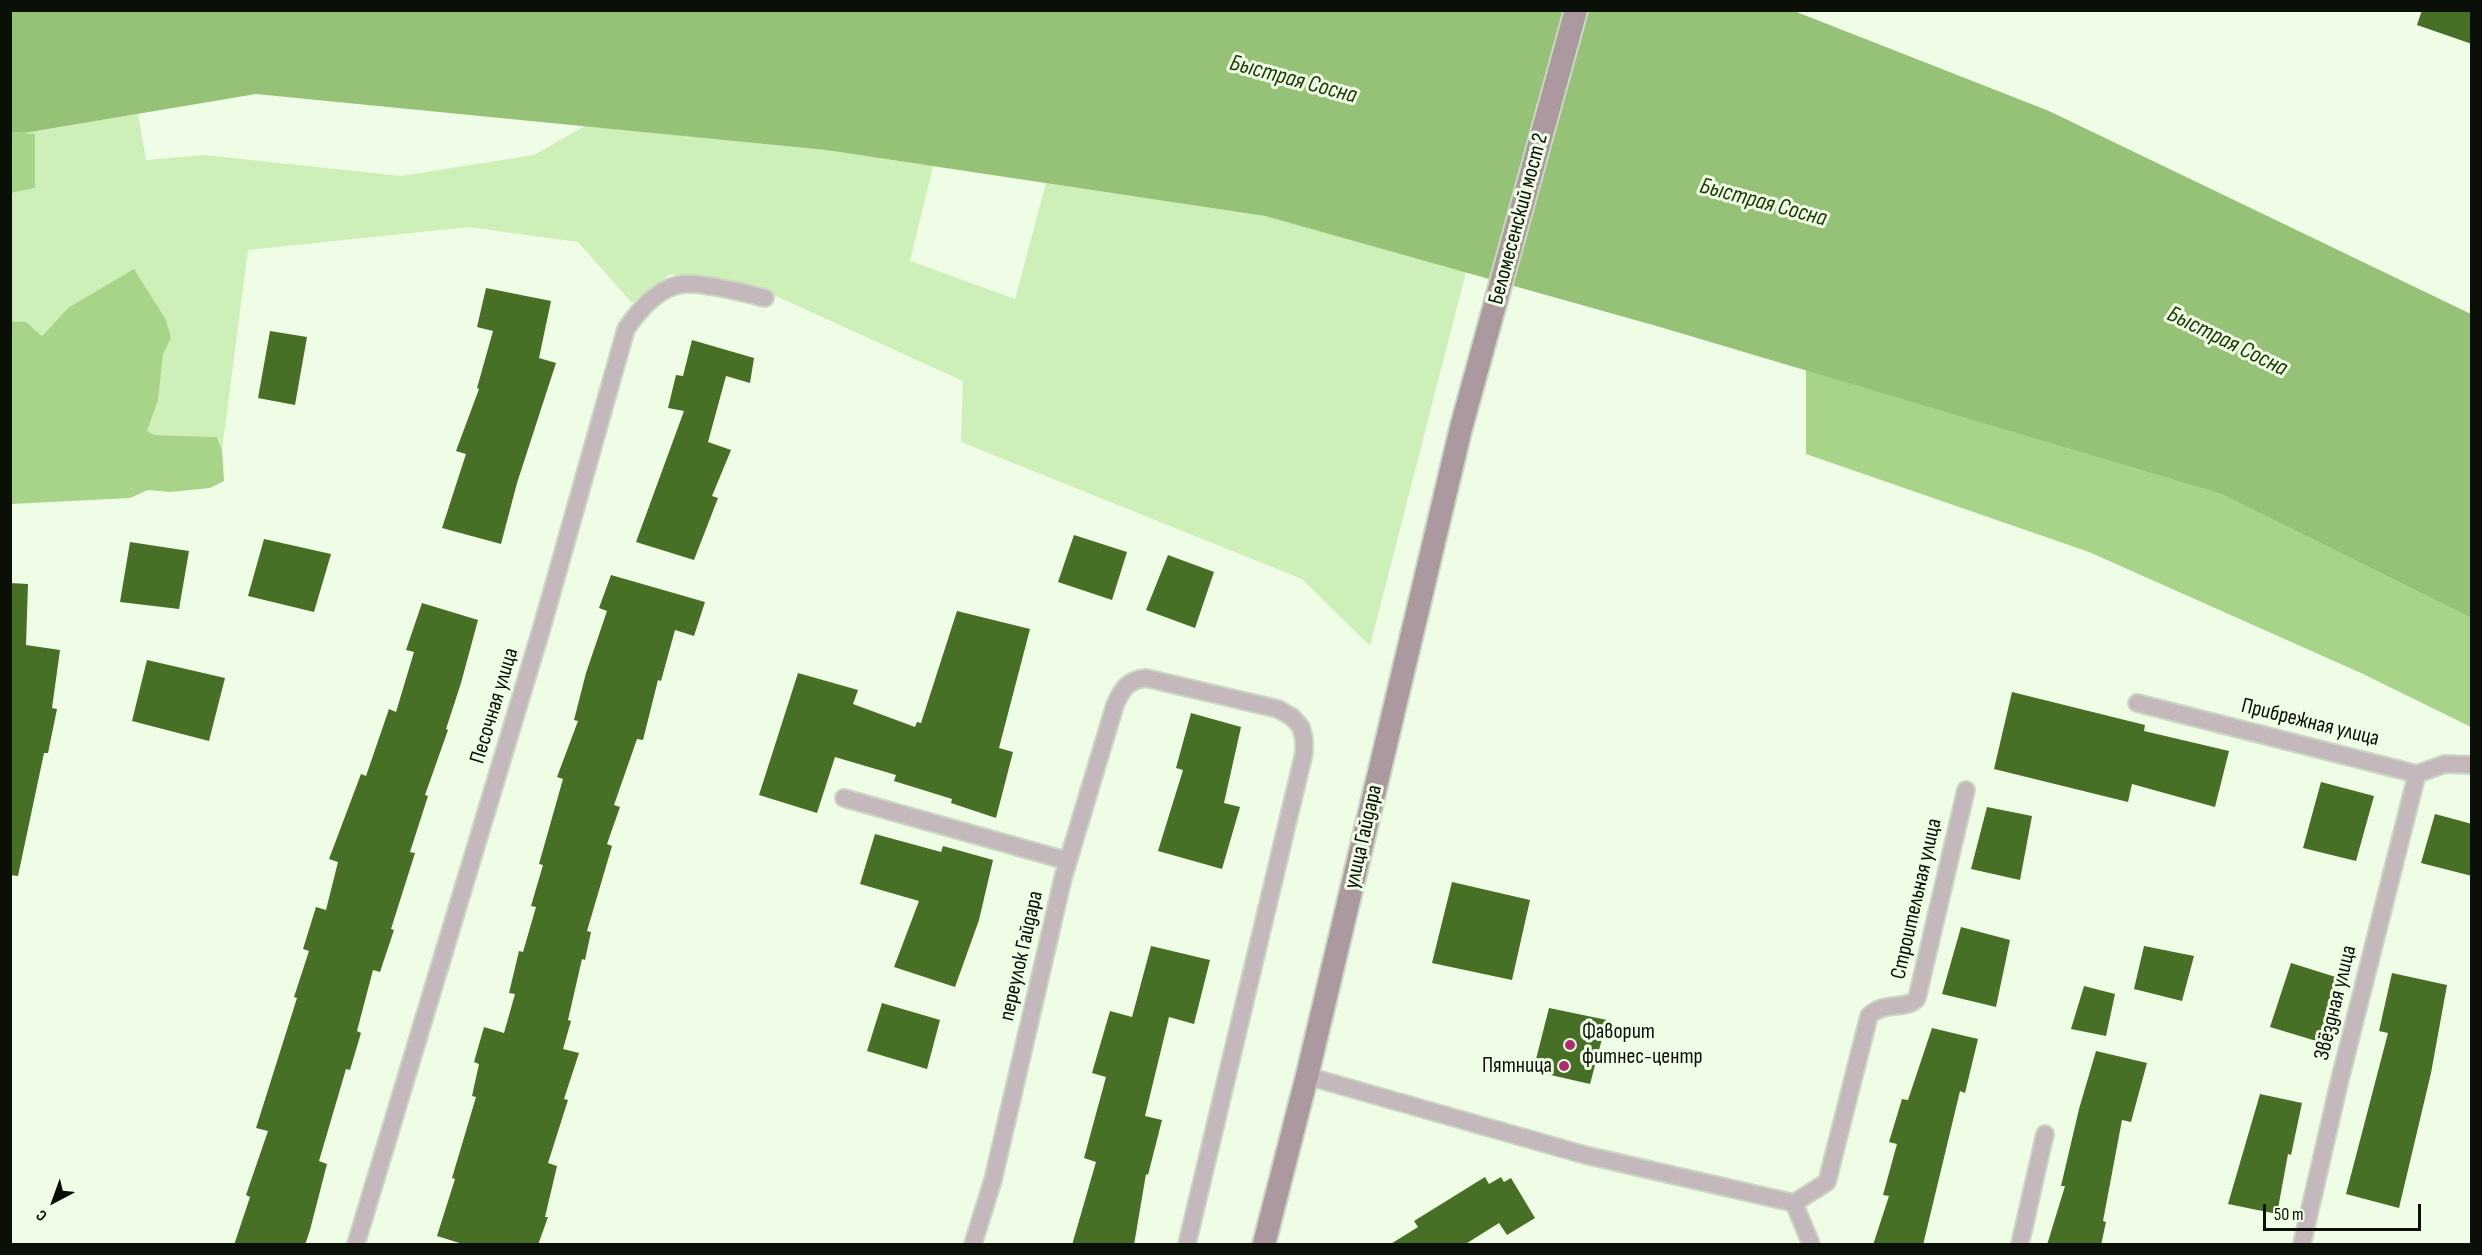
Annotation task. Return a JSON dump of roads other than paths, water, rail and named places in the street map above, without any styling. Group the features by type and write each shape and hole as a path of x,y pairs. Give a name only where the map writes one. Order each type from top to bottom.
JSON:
{"main road":[{"name":"Беломесенский мост 2","path":"1461,428 1576,10"},
{"name":"улица Гайдара","path":"1264,1245 1461,428"}],"street":[{"name":"Песочная улица","path":"356,1245 542,627 626,329 650,301 666,290 683,284 730,290 765,298"},
{"name":"переулок Гайдара","path":"973,1245 993,1180 1068,861 1115,705 1120,693 1129,683 1153,678 1278,709 1297,722 1301,727 1304,740 1304,753 1187,1245"},
{"name":"Прибрежная улица","path":"2137,703 2417,774"},
{"path":"2417,774 2445,764 2472,765"},
{"name":"Звёздная улица","path":"2302,1245 2340,1078 2417,774"},
{"name":"Строительная улица","path":"1794,1203 1827,1182 1869,1016 1881,1007 1910,1004 1917,998 1966,790"},
{"path":"844,798 1068,861"},
{"path":"1306,1076 1585,1155 1794,1203 1811,1245"},
{"path":"2020,1245 2045,1134"}],"water":[{"name":"Быстрая Сосна","path":"10,11 1794,11 2049,111 2471,314 2471,618 2221,494 1660,327 1265,216 826,150 256,94 24,133 11,132"}],"place":[{"name":"Фаворит фитнес-центр","path":"1570,1045"},
{"name":"Пятница","path":"1564,1066"}]}
